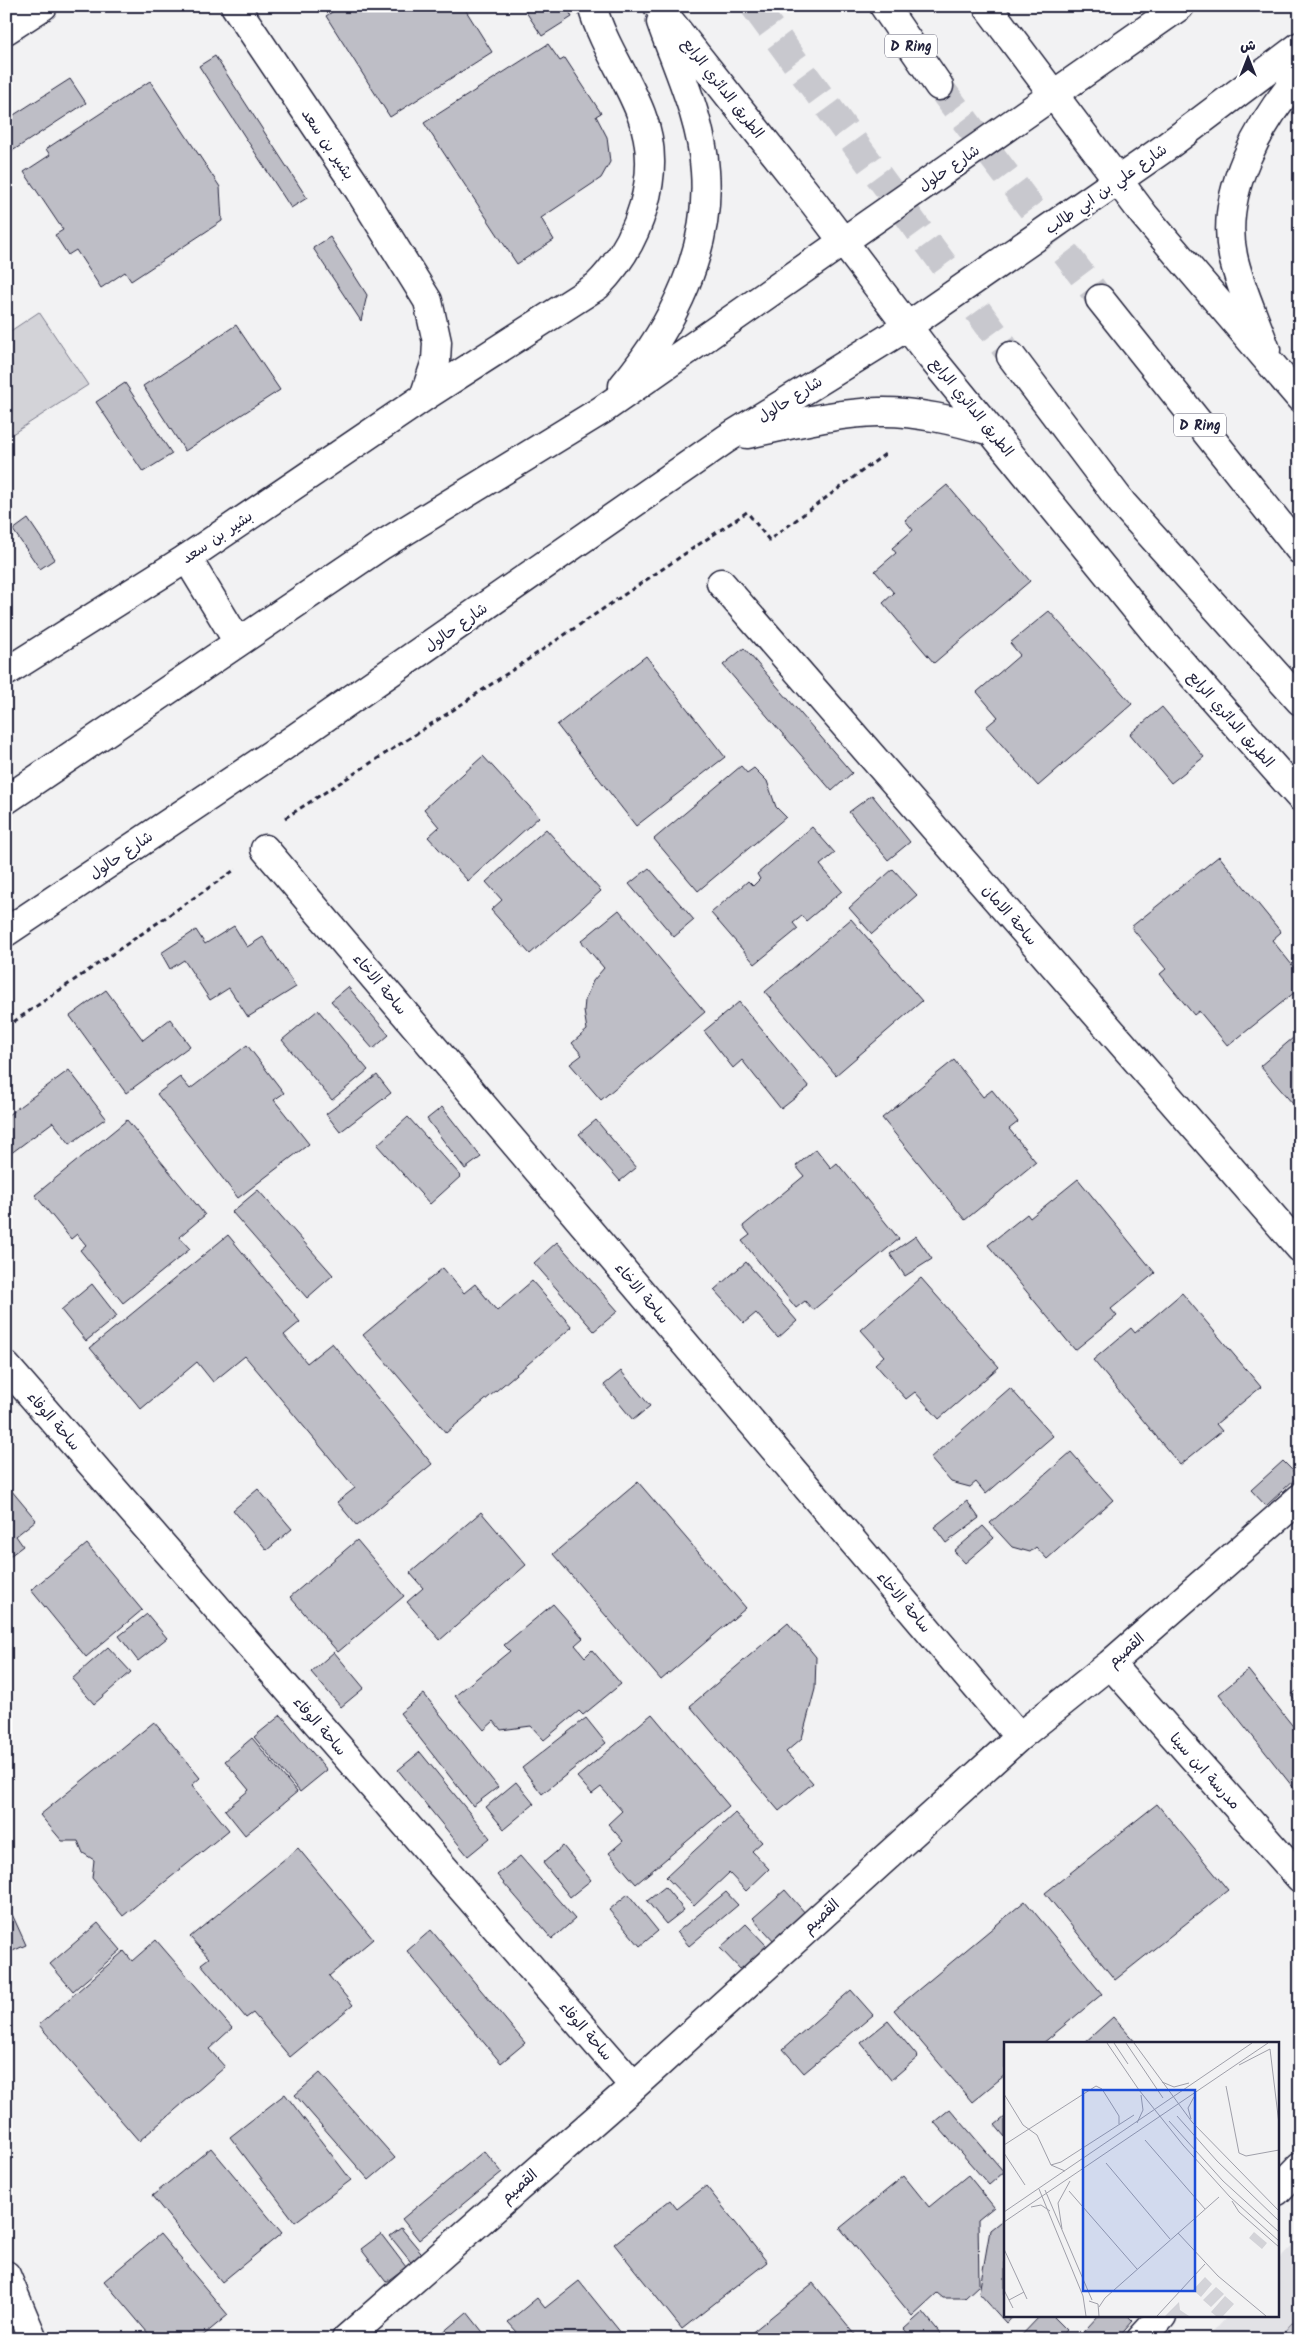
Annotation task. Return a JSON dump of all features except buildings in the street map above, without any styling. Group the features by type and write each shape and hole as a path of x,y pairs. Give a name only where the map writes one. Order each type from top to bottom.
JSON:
{"main road":[{"path":"6,30 43,6"},
{"name":"بشير بن سعد","path":"235,6 359,190 428,301 437,342 436,360 424,398"},
{"name":"بشير بن سعد","path":"6,672 187,558 424,398 597,286 622,258 640,220 651,152 649,137 641,112 607,49 592,6"},
{"path":"602,410 635,371 664,328 690,274 704,228 706,171 695,118 657,6"},
{"name":"الطريق الدائري الرابع","path":"657,6 991,431 1163,642 1300,797"},
{"name":"D Ring","path":"884,6 939,86"},
{"path":"987,6 1144,215 1300,398"},
{"path":"1054,95 1180,6"},
{"name":"شارع علي بن ابي طالب","path":"908,326 1119,181 1300,46"},
{"path":"1273,368 1233,255 1231,206 1238,179 1263,125 1300,75"},
{"name":"شارع حلول","path":"843,241 1054,95"},
{"path":"6,800 382,545 602,410 843,241"},
{"name":"D Ring","path":"1100,299 1300,550"},
{"name":"شارع حالول","path":"6,932 281,748 726,439 908,326"},
{"path":"1011,356 1122,503 1300,701"},
{"path":"726,439 827,417 880,412 955,421 991,431"},
{"path":"187,558 238,642"},
{"name":"ساحة الامان","path":"721,583 1300,1248"},
{"name":"ساحة الاخاء","path":"265,849 1019,1737"},
{"name":"ساحة الوفاء","path":"6,1366 634,2086"},
{"name":"القصيم","path":"346,2339 634,2086 1019,1737 1110,1664 1300,1498"},
{"name":"مدرسة ابن سينا","path":"1110,1664 1300,1878"},
{"path":"1278,2190 1300,2167"},
{"path":"6,2275 32,2339"},
{"path":"1141,2339 1160,2318"}],"path":[{"path":"6,1027 265,849 258,836 450,712 748,512 769,540 885,454"}],"shaded area":[{"path":"39,312 88,385 6,438 6,334"},
{"path":"1300,2238 1300,2339 1206,2339 1225,2318 1278,2318 1278,2261"},
{"path":"1300,2314 1300,2339 1288,2339 1282,2334"}],"tunnel":[{"path":"754,6 1011,356"},
{"path":"939,86 1100,299"}]}
